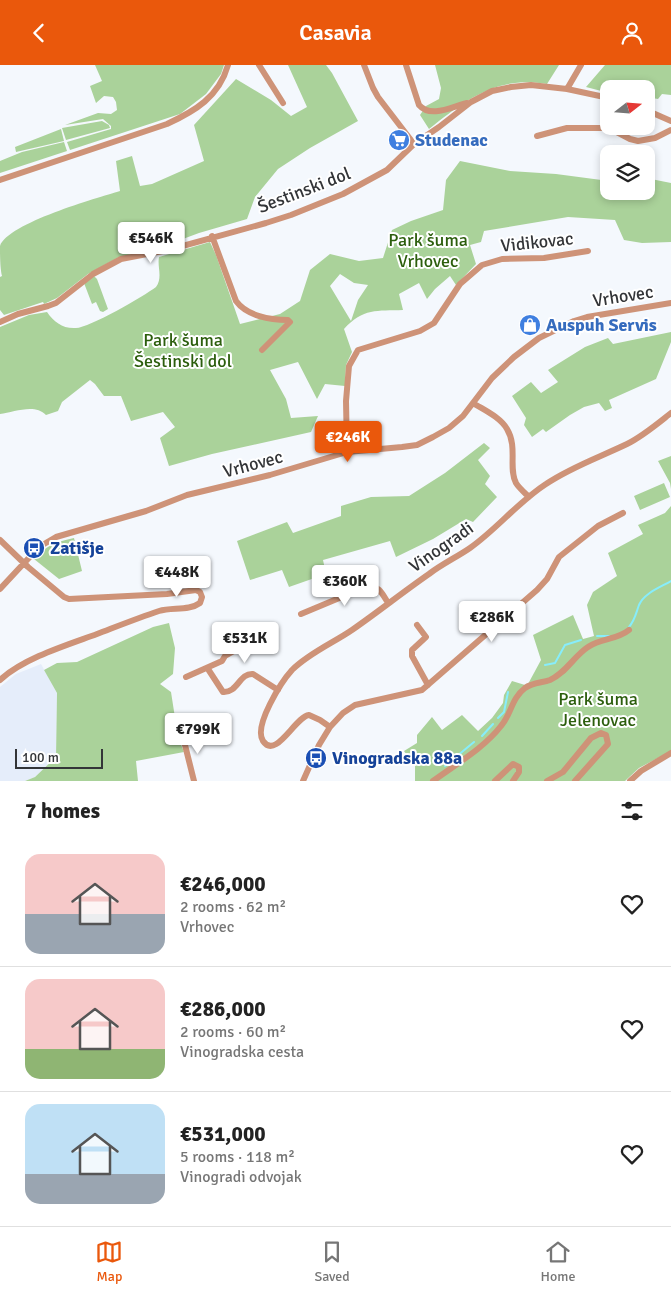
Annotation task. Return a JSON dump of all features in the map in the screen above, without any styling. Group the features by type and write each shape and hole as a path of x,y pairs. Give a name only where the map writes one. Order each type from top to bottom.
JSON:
{"street":[{"path":"0,180 167,124 192,112 212,96 226,75 228,65"},
{"path":"259,65 283,103"},
{"path":"364,65 378,97 414,144"},
{"path":"406,65 422,109 429,112 437,111 471,102"},
{"path":"567,89 581,65"},
{"name":"Šestinski dol","path":"0,322 18,314 56,303 93,274 122,259 168,250 291,215 343,194 387,170 414,144 471,102 492,91 522,85 567,89 600,96"},
{"path":"655,115 671,121"},
{"path":"537,136 567,128 610,128 630,139 638,141 655,138 671,130"},
{"path":"212,236 236,301 242,309 258,315 288,319 290,322 262,350"},
{"name":"Vidikovac","path":"347,452 346,401 349,366 358,350 429,327 438,319 460,284 482,265 502,259 544,258 588,251"},
{"name":"Vrhovec","path":"0,589 39,547 56,537 138,514 187,495 270,475 347,452 417,445 449,428 462,416 492,378 514,357 539,338 574,321 599,314 671,303"},
{"path":"473,403 488,411 506,427 510,434 513,448 515,481 529,497"},
{"name":"Vinogradi","path":"330,727 314,716 305,716 278,744 271,746 265,743 261,735 269,706 278,690 293,669 308,657 352,629 431,572 472,547 545,484 628,443 671,413"},
{"path":"303,781 319,745 330,727 343,713 355,705 416,693 428,685 538,590 547,579 558,557 598,527 624,513"},
{"path":"0,540 61,595 70,599 167,594 196,590 200,591 202,600 194,606 159,611 75,642 31,661 0,680"},
{"path":"301,614 368,586 376,587 380,590 388,603"},
{"path":"418,625 426,637 412,650 412,656 428,685"},
{"path":"186,677 208,669 222,661 226,656 273,629"},
{"path":"432,781 473,753 491,737 502,726 516,696 528,686 551,680 563,671 585,648 597,642 619,636 629,630"},
{"path":"208,669 223,692 232,690 249,673 278,690"},
{"path":"182,733 194,781"},
{"path":"546,781 563,772 591,737 601,733 606,735 608,744 575,781"},
{"path":"630,781 641,771 671,753"},
{"path":"495,781 513,765 518,767 519,772 513,781"}],"shaded area":[{"path":"41,664 57,693 56,757 35,777 25,781 0,781 0,687 16,674"}],"green space":[{"path":"95,65 224,65 221,74 206,94 180,114 70,150 67,142 111,129 111,126 103,119 65,125 98,113 111,114 117,110 113,97 104,96 96,103 90,86 102,81"},
{"path":"288,65 326,65 358,121 310,148 278,169 255,197 247,219 199,233 156,249 119,257 88,274 57,298 44,304 43,302 4,315 0,310 0,277 2,276 0,246 7,237 35,220 74,205 120,191 116,161 132,156 140,186 152,184 204,161 194,125 236,79 271,100 291,116 307,107"},
{"path":"435,65 559,65 547,84 513,83 483,92 456,108 429,129 420,115 426,106 439,99 441,88"},
{"path":"605,65 671,65 671,95 662,94 658,99 655,98 655,80 600,80 600,91 586,87"},
{"path":"102,121 109,125 110,128 66,140 62,128"},
{"path":"61,129 64,141 16,152 15,147"},
{"path":"64,142 67,151 0,173 0,161 22,152"},
{"name":"Park šuma Šestinski dol","path":"460,161 510,171 600,180 600,200 655,200 655,180 671,183 671,242 642,243 624,240 615,220 568,217 484,231 481,242 470,245 476,264 456,285 450,276 427,299 419,283 399,294 403,310 378,311 364,314 344,329 352,352 346,365 345,386 325,384 317,399 298,362 270,370 286,399 291,418 318,416 311,432 212,454 169,466 160,438 175,427 163,412 131,421 121,396 104,396 90,380 62,402 58,411 46,415 36,409 30,409 0,414 0,327 29,315 47,312 56,322 63,326 83,327 129,304 156,287 159,279 159,257 210,242 240,324 280,314 300,301 310,270 330,254 359,261 383,258 392,230 443,210 446,180","holes":["340,274 354,283 368,285 358,300 351,321 330,286"]},
{"path":"94,276 97,279 108,309 103,312 100,311 96,302 92,304 84,283"},
{"path":"671,332 671,342 656,379 609,400 612,408 605,411 599,403 584,407 546,432 543,429 532,437 524,425 526,418 512,396 531,382 541,393 558,382 548,370 585,347 608,338 613,344"},
{"path":"484,443 490,448 478,460 490,476 485,484 497,497 473,522 466,519 433,539 396,557 390,541 323,560 326,574 289,587 282,570 250,580 237,541 287,522 293,533 341,516 341,506 371,497 409,496 445,473"},
{"path":"671,456 671,489 670,483 658,461"},
{"path":"664,483 670,497 640,510 634,496"},
{"name":"Park šuma Jelenovac","path":"671,506 671,751 639,768 625,781 415,781 415,766 404,751 417,743 417,735 432,717 442,730 462,715 478,731 492,718 503,703 504,695 512,681 525,685 528,684 541,660 533,635 573,615 583,639 594,636 587,605 593,592 617,576 608,553 643,534 638,525 665,513"},
{"path":"74,538 82,571 59,579 34,559 43,550 52,545"},
{"path":"169,623 175,648 173,674 160,684 171,692 178,737 184,752 136,761 138,781 25,781 35,777 56,757 57,693 44,670 57,663 77,662 153,627"}],"waterway":[{"path":"629,627 641,601 653,591 671,581"},
{"path":"597,636 609,636"},
{"path":"545,665 555,663 565,645 581,640"},
{"path":"498,718 504,712 508,692"},
{"path":"482,736 493,724"},
{"path":"445,766 474,742"}],"place":[{"name":"Studenac","path":"399,140"},
{"name":"Auspuh Servis","path":"530,325"},
{"name":"Zatišje","path":"34,548"},
{"name":"Vinogradska 88a","path":"316,758"}],"park label":[{"name":"Park šuma Vrhovec","path":"428,250"}]}
